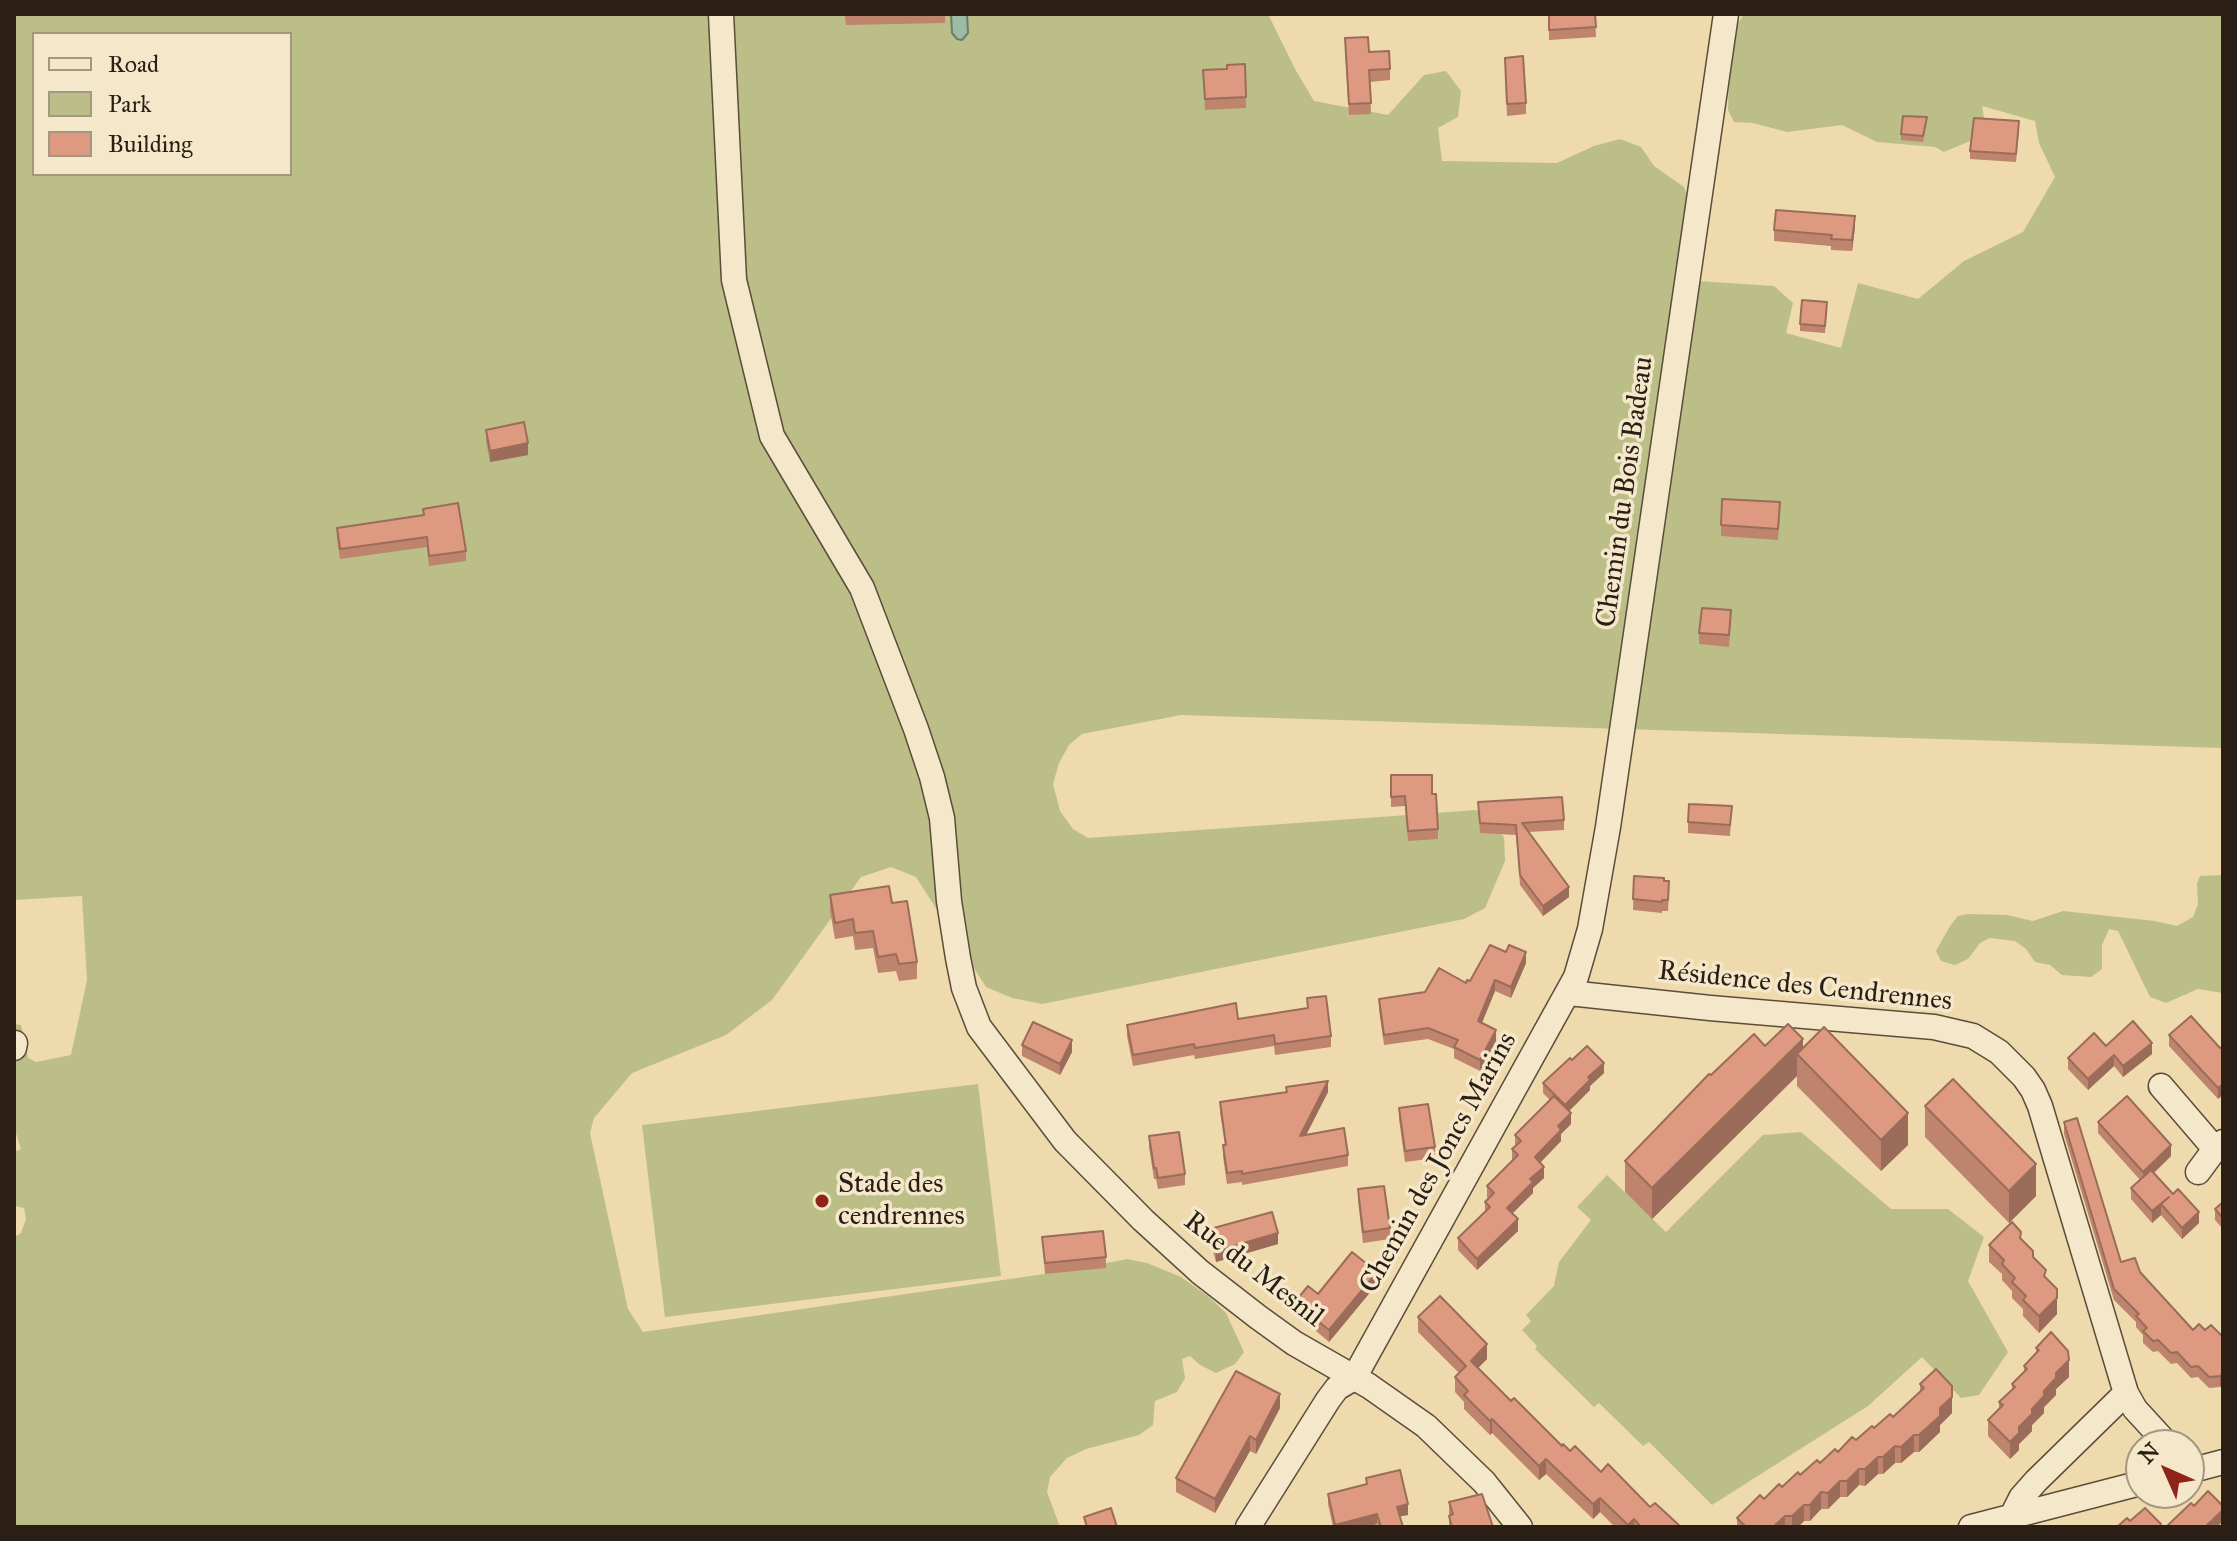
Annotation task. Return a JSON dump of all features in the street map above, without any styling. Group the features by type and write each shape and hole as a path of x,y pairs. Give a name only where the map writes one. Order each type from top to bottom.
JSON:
{"street":[{"name":"Rue du Mesnil","path":"721,14 734,280 772,436 862,588 916,729 942,818 949,901 958,958 964,988 979,1027 1065,1141 1143,1220 1200,1272 1258,1317 1294,1343 1369,1386 1426,1426 1484,1482 1520,1527"},
{"name":"Chemin du Bois Badeau","path":"1572,985 1590,929 1608,827 1726,14"},
{"name":"Chemin des Joncs Marins","path":"1248,1527 1328,1400 1337,1388 1354,1378 1572,985"},
{"name":"Résidence des Cendrennes","path":"1572,985 1710,1008 1934,1027 1973,1036 1986,1043 2024,1077 2040,1106 2126,1393 2135,1409 2153,1429"},
{"path":"2161,1086 2219,1146 2198,1172"},
{"path":"2012,1516 2021,1498 2036,1481 2126,1393"},
{"path":"1971,1527 2125,1487"}],"green space":[{"path":"14,14 1268,14 1314,101 1388,115 1424,75 1446,71 1461,91 1458,117 1438,128 1442,161 1557,163 1594,146 1620,139 1641,147 1654,166 1684,187 1696,220 1681,280 1774,286 1793,303 1786,333 1841,348 1858,283 1918,299 1964,261 2023,232 2055,177 2039,143 2035,121 1982,106 1986,128 1975,139 1944,152 1935,147 1877,142 1842,125 1787,132 1753,123 1734,122 1728,110 1730,36 1744,14 2223,14 2223,748 1181,715 1082,734 1069,745 1059,763 1053,784 1060,811 1073,829 1088,838 1477,810 1504,837 1505,861 1485,908 1464,919 1042,1004 1012,998 986,987 916,877 891,867 861,877 772,1000 726,1035 632,1073 594,1118 590,1133 628,1309 643,1332 1072,1270 1127,1259 1147,1263 1181,1277 1208,1296 1226,1313 1244,1352 1235,1364 1216,1373 1190,1356 1182,1359 1185,1378 1177,1392 1155,1401 1153,1425 1139,1435 1086,1449 1067,1458 1050,1477 1047,1492 1060,1527 14,1527 14,1237 21,1233 26,1219 24,1208 14,1206 14,1152 21,1149 14,1127 14,1024 21,1025 28,1058 36,1062 71,1055 87,980 82,896 14,900"},
{"path":"2223,875 2223,993 2198,989 2166,1003 2150,997 2118,931 2109,929 2102,945 2102,969 2091,977 2062,975 2050,965 2035,962 2026,949 2015,941 1990,938 1980,943 1968,959 1955,965 1941,961 1936,951 1958,916 1968,914 2007,915 2033,921 2063,911 2177,926 2193,917 2198,904 2197,883 2200,876"},
{"name":"Stade des cendrennes","path":"978,1084 1001,1276 665,1317 642,1125"},
{"path":"1801,1132 1891,1209 1948,1209 1984,1237 1968,1281 2008,1352 1979,1395 1961,1398 1922,1357 1868,1406 1712,1505 1649,1442 1643,1446 1599,1403 1594,1407 1535,1349 1537,1346 1522,1330 1531,1321 1526,1315 1554,1286 1559,1262 1591,1220 1577,1207 1607,1175 1666,1232 1763,1135"}],"shaded area":[{"path":"951,14 967,14 968,33 962,40 952,33"}],"building":[{"path":"1549,14 1595,14 1596,27 1549,30"},
{"path":"1368,37 1369,52 1389,51 1390,69 1369,70 1371,103 1349,104 1345,38"},
{"path":"1523,56 1526,103 1507,104 1505,58"},
{"path":"1245,64 1246,97 1205,99 1203,70 1227,69 1227,65"},
{"path":"1903,116 1927,117 1923,136 1901,134"},
{"path":"1974,118 2019,121 2016,154 1970,151"},
{"path":"1776,210 1855,216 1852,240 1831,239 1832,235 1774,230"},
{"path":"1802,300 1827,302 1825,326 1800,324"},
{"path":"524,422 528,443 490,451 486,430"},
{"path":"1722,499 1780,502 1778,529 1721,525"},
{"path":"458,503 466,551 429,556 427,537 340,549 337,528 424,515 423,509"},
{"path":"1702,608 1731,610 1729,635 1699,633"},
{"path":"1391,775 1432,775 1438,829 1408,831 1405,796 1391,797"},
{"path":"1562,797 1564,820 1522,823 1569,887 1543,906 1520,875 1516,825 1480,823 1478,802"},
{"path":"1689,804 1732,806 1730,825 1688,822"},
{"path":"1634,876 1669,881 1668,900 1633,899"},
{"path":"889,886 892,903 907,901 917,962 899,964 896,954 878,957 873,931 855,933 853,919 835,923 830,895"},
{"path":"1490,945 1506,952 1509,945 1526,952 1511,987 1495,980 1478,1021 1496,1030 1480,1060 1454,1047 1458,1040 1428,1028 1384,1035 1379,999 1425,992 1439,968 1466,983"},
{"path":"1326,996 1331,1036 1275,1044 1274,1035 1133,1055 1127,1025 1236,1003 1238,1019 1308,1008 1307,998"},
{"path":"2191,1016 2220,1048 2223,1046 2223,1084 2218,1088 2169,1035"},
{"path":"2133,1021 2152,1043 2123,1066 2114,1055 2088,1079 2068,1058 2094,1033 2106,1046"},
{"path":"1033,1022 1072,1040 1060,1064 1022,1045"},
{"path":"1788,1024 1803,1039 1652,1188 1625,1161 1709,1074 1754,1034 1765,1046"},
{"path":"1824,1027 1908,1113 1881,1140 1797,1054"},
{"path":"1587,1046 1604,1063 1565,1105 1543,1083"},
{"path":"1953,1079 2036,1164 2009,1191 1925,1106"},
{"path":"1328,1081 1300,1136 1344,1128 1348,1155 1242,1174 1242,1171 1227,1173 1220,1102 1287,1092 1286,1087"},
{"path":"1554,1096 1571,1113 1558,1126 1561,1130 1535,1157 1544,1167 1507,1208 1518,1219 1477,1259 1458,1238 1490,1207 1485,1202 1494,1193 1487,1186 1518,1155 1512,1149 1521,1141 1515,1135"},
{"path":"2127,1096 2171,1145 2143,1172 2098,1122"},
{"path":"1428,1104 1435,1147 1405,1151 1399,1108"},
{"path":"2077,1118 2121,1262 2135,1258 2140,1272 2193,1330 2199,1324 2205,1330 2211,1325 2223,1337 2223,1373 2220,1376 2209,1377 2198,1366 2191,1367 2177,1352 2171,1353 2158,1340 2153,1341 2143,1331 2147,1328 2136,1316 2139,1314 2114,1289 2064,1122"},
{"path":"1179,1132 1185,1174 1158,1178 1149,1136"},
{"path":"2151,1170 2173,1194 2178,1189 2199,1212 2182,1228 2161,1204 2169,1197 2152,1211 2131,1188"},
{"path":"1384,1186 1390,1228 1363,1232 1358,1189"},
{"path":"2223,1202 2223,1218 2215,1209"},
{"path":"1272,1212 1278,1233 1216,1251 1210,1229"},
{"path":"2012,1222 2021,1232 2020,1238 2033,1251 2033,1257 2046,1270 2044,1276 2057,1289 2057,1298 2039,1316 2023,1300 2026,1296 2012,1282 2015,1278 2002,1264 2004,1260 1989,1245"},
{"path":"1103,1231 1106,1257 1045,1263 1042,1237"},
{"path":"1352,1252 1377,1272 1329,1330 1295,1302 1308,1286 1318,1294"},
{"path":"1440,1296 1487,1344 1471,1361 1511,1401 1514,1398 1562,1446 1570,1451 1575,1446 1601,1472 1608,1464 1650,1507 1655,1503 1681,1527 1641,1527 1634,1519 1628,1525 1600,1498 1593,1504 1546,1459 1539,1466 1492,1419 1490,1421 1464,1395 1468,1391 1455,1377 1466,1366 1418,1317"},
{"path":"2051,1332 2068,1351 2069,1360 2056,1373 2044,1396 2032,1409 2032,1414 2010,1442 1988,1420 2003,1405 1999,1402 2015,1387 2012,1384 2027,1369 2024,1366"},
{"path":"1936,1369 1952,1386 1952,1397 1940,1408 1940,1416 1919,1435 1914,1435 1901,1447 1895,1446 1865,1469 1859,1469 1847,1481 1840,1481 1828,1493 1821,1492 1810,1505 1804,1505 1792,1516 1785,1516 1773,1527 1746,1527 1737,1518 1760,1495 1764,1499 1779,1484 1782,1487 1798,1472 1800,1475 1817,1460 1820,1463 1835,1449 1838,1452 1852,1437 1856,1440 1890,1414 1893,1417 1924,1388 1920,1384"},
{"path":"1236,1371 1280,1394 1256,1440 1250,1436 1215,1499 1176,1478"},
{"path":"1400,1470 1408,1504 1397,1507 1403,1527 1381,1527 1377,1514 1335,1525 1328,1494 1367,1484 1366,1478"},
{"path":"2208,1491 2223,1506 2223,1510 2205,1527 2166,1527 2185,1509 2205,1509 2205,1494"},
{"path":"1482,1494 1493,1527 1452,1527 1449,1516 1453,1514 1449,1502"},
{"path":"1111,1508 1117,1527 1087,1527 1084,1517"},
{"path":"2146,1509 2161,1524 2159,1527 2117,1527 2127,1518 2130,1521"}],"place":[{"name":"Stade des cendrennes","path":"822,1201"}]}
